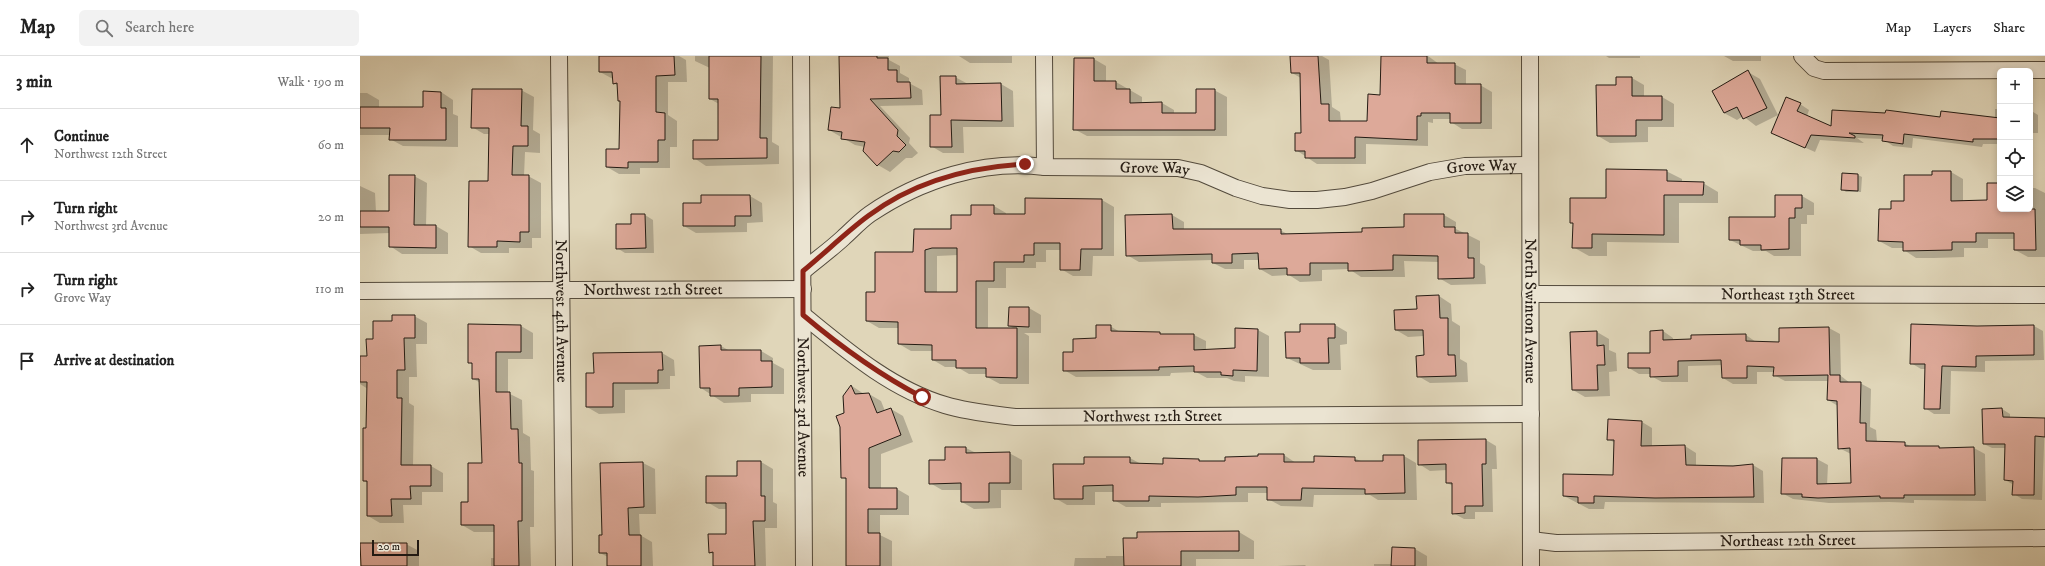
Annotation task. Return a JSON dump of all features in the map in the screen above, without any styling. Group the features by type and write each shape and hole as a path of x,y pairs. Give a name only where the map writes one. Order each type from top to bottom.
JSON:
{"street":[{"name":"Northwest 4th Avenue","path":"559,56 564,566"},
{"name":"Northwest 3rd Avenue","path":"801,56 804,566"},
{"path":"1044,56 1045,167"},
{"name":"North Swinton Avenue","path":"1530,56 1531,566"},
{"path":"1802,56 1814,68 1824,71 2045,70"},
{"name":"Grove Way","path":"803,271 869,215 889,202 943,177 977,169 1025,164 1045,167 1178,168 1201,174 1236,188 1262,196 1290,200 1318,200 1345,197 1372,191 1407,178 1437,170 1465,166 1530,165"},
{"name":"Northwest 12th Street","path":"360,291 803,289"},
{"name":"Northeast 13th Street","path":"1530,294 2045,295"},
{"name":"Northwest 12th Street","path":"803,315 870,368 890,381 922,397 944,405 979,413 1014,417 1530,414"},
{"name":"Northeast 12th Street","path":"1531,540 1556,544 2045,538"}],"building":[{"path":"599,56 674,56 675,75 656,76 656,112 665,113 665,140 658,140 658,162 628,162 628,168 606,167 606,149 619,149 620,101 618,101 617,83 613,84 612,72 599,72"},
{"path":"709,56 761,56 760,138 767,138 767,158 693,159 693,140 718,140 718,99 709,99"},
{"path":"839,56 877,56 877,58 888,58 888,70 897,70 897,82 910,82 911,98 870,99 898,130 897,136 906,145 899,152 893,151 877,166 863,151 865,142 841,139 842,132 828,130 831,107 840,108"},
{"path":"1290,56 1318,56 1321,104 1329,104 1329,121 1367,121 1368,94 1380,95 1381,56 1427,56 1427,63 1455,63 1455,84 1481,84 1481,123 1450,123 1450,113 1421,113 1421,116 1417,116 1417,140 1355,137 1355,158 1305,158 1305,151 1295,151 1295,133 1301,133 1300,73 1291,73"},
{"path":"1074,58 1094,58 1094,81 1116,81 1116,89 1130,89 1130,103 1162,102 1162,113 1196,113 1196,89 1215,89 1215,130 1073,130"},
{"path":"1748,70 1767,108 1743,119 1737,107 1724,113 1712,91"},
{"path":"940,76 956,76 956,84 1001,83 1002,121 951,120 952,147 930,147 930,115 941,115"},
{"path":"1616,77 1632,77 1632,96 1662,96 1662,120 1636,120 1636,136 1597,136 1596,85 1616,85"},
{"path":"472,89 522,89 521,126 528,126 528,146 513,146 512,175 529,175 529,232 520,232 520,242 497,241 497,247 468,247 469,181 488,181 489,128 471,128"},
{"path":"423,91 441,92 441,108 446,108 446,140 389,140 390,128 360,128 360,107 423,107"},
{"path":"1786,97 1801,103 1797,111 1831,126 1832,110 1885,113 1886,110 1940,117 1941,111 1997,118 1997,139 1973,139 1973,142 1904,134 1903,144 1882,141 1883,135 1849,133 1855,136 1855,138 1811,135 1805,148 1771,133"},
{"path":"1606,169 1667,170 1667,181 1704,182 1703,195 1664,195 1664,235 1592,234 1592,248 1572,248 1573,223 1570,223 1570,198 1606,198"},
{"path":"1932,171 1951,171 1951,201 1987,200 1987,183 1997,183 1997,212 2033,212 2033,209 2035,209 2036,250 2014,250 2014,233 1976,233 1976,242 1952,242 1952,250 1903,251 1903,242 1878,241 1879,209 1891,209 1891,201 1904,201 1904,175 1932,175"},
{"path":"1842,173 1858,174 1858,191 1841,190"},
{"path":"389,175 415,175 414,225 436,225 436,248 389,247 389,227 360,227 360,211 389,211"},
{"path":"701,195 750,195 751,216 735,216 735,226 683,226 683,203 701,203"},
{"path":"1775,195 1802,195 1802,208 1795,208 1795,218 1789,218 1789,249 1761,250 1761,245 1740,245 1740,240 1729,240 1729,217 1775,217"},
{"path":"1025,198 1102,199 1102,249 1081,249 1080,270 1060,270 1060,243 1034,243 1034,255 1024,255 1024,262 994,262 994,281 976,281 976,328 1017,328 1017,378 986,377 986,368 956,368 956,360 932,360 932,345 898,344 898,322 866,321 866,292 875,292 875,252 913,252 914,229 951,229 951,215 971,215 971,205 994,205 994,214 1025,214","holes":["932,248 957,248 957,292 925,292 925,250"]},
{"path":"631,214 645,214 646,248 616,249 616,224 631,224"},
{"path":"1172,214 1173,229 1281,229 1281,234 1362,232 1362,228 1404,227 1404,214 1444,214 1444,227 1455,227 1455,233 1468,233 1468,258 1474,258 1474,278 1438,279 1438,256 1393,255 1393,270 1348,271 1348,263 1310,263 1310,275 1287,275 1287,268 1259,269 1258,253 1232,254 1232,263 1212,263 1212,254 1126,256 1125,215"},
{"path":"1439,295 1440,318 1448,318 1448,355 1455,355 1456,376 1417,377 1416,356 1424,355 1423,330 1395,330 1394,310 1417,309 1416,296"},
{"path":"1009,307 1029,307 1029,327 1008,326"},
{"path":"392,315 415,315 415,338 404,338 405,370 397,370 397,398 402,398 401,465 431,465 431,486 410,486 411,499 391,499 392,516 367,516 367,481 363,481 363,428 366,428 367,382 360,382 360,356 367,356 366,339 373,339 373,321 392,321"},
{"path":"468,324 521,325 521,352 496,352 496,392 510,392 511,429 518,429 519,463 522,463 522,521 518,521 519,566 494,566 494,525 461,525 461,502 468,502 468,463 482,463 479,379 472,379 472,363 468,363"},
{"path":"1300,324 1335,324 1335,338 1328,338 1329,363 1300,363 1300,358 1286,358 1285,332 1300,332"},
{"path":"1911,324 1977,326 2034,325 2034,355 1976,356 1976,367 1942,366 1940,409 1924,409 1925,364 1910,364"},
{"path":"1096,325 1111,325 1111,331 1160,332 1160,334 1194,334 1194,350 1235,348 1235,328 1258,329 1257,371 1233,370 1233,376 1221,375 1221,372 1194,372 1194,366 1159,367 1159,370 1063,371 1063,352 1073,352 1073,339 1096,338"},
{"path":"1829,327 1830,375 1840,375 1840,382 1861,382 1860,423 1866,423 1866,441 1905,442 1905,446 1939,446 1939,448 1974,447 1975,495 1904,495 1904,498 1880,498 1880,496 1818,498 1802,497 1802,494 1781,494 1782,458 1817,458 1817,484 1851,483 1850,448 1838,449 1837,401 1827,400 1828,375 1773,376 1774,367 1747,366 1747,378 1722,378 1721,360 1678,361 1678,376 1650,377 1650,368 1628,368 1628,353 1650,353 1650,331 1663,330 1663,340 1691,339 1691,335 1746,334 1746,341 1779,342 1779,328"},
{"path":"1597,331 1597,346 1604,345 1605,365 1597,365 1598,390 1572,390 1570,332"},
{"path":"721,345 721,350 761,350 761,361 772,361 772,387 739,388 739,396 710,396 710,388 700,388 699,346"},
{"path":"662,352 663,370 658,370 658,383 613,383 613,407 586,407 586,373 594,373 593,353"},
{"path":"851,385 855,394 869,393 877,413 891,408 901,435 869,448 869,488 897,488 897,509 868,509 868,533 880,533 880,566 846,566 846,478 841,478 840,427 836,416 844,413 843,396"},
{"path":"2002,408 2003,417 2045,418 2045,437 2035,436 2034,495 2012,495 2013,481 2004,480 2005,444 1983,444 1982,409"},
{"path":"1608,419 1642,421 1641,446 1685,445 1686,465 1733,466 1753,464 1754,497 1655,498 1594,496 1594,503 1578,503 1578,497 1563,496 1563,474 1613,475 1614,440 1607,440"},
{"path":"1486,439 1486,464 1482,464 1483,506 1465,506 1465,513 1452,514 1452,483 1446,483 1446,464 1418,465 1418,440"},
{"path":"945,447 966,447 966,453 1010,452 1010,483 989,483 989,502 961,502 961,483 929,484 929,460 945,460"},
{"path":"1258,454 1284,454 1284,462 1314,462 1314,456 1355,457 1355,461 1383,461 1383,455 1404,455 1405,493 1365,494 1365,489 1302,488 1301,500 1267,500 1267,487 1236,487 1236,495 1198,497 1149,496 1149,501 1113,501 1113,485 1083,486 1083,499 1054,499 1053,464 1084,464 1084,457 1130,457 1130,463 1163,464 1163,458 1199,459 1199,461 1225,461 1225,457 1258,456"},
{"path":"737,461 761,461 761,496 765,496 765,521 753,521 755,566 713,566 713,552 709,553 708,534 726,534 726,503 706,503 706,476 737,476"},
{"path":"643,462 644,507 628,508 629,535 641,535 641,566 607,566 607,553 599,553 599,535 602,535 600,463"},
{"path":"1239,531 1239,551 1181,551 1181,566 1124,566 1123,538 1137,538 1137,532"},
{"path":"360,543 407,543 407,566 361,566"},
{"path":"1392,547 1415,548 1415,566 1391,566"}],"route":[{"path":"922,397 890,381 870,368 803,315 803,271 869,215 889,202 921,186 943,177 977,169 1001,165 1025,164"}]}
